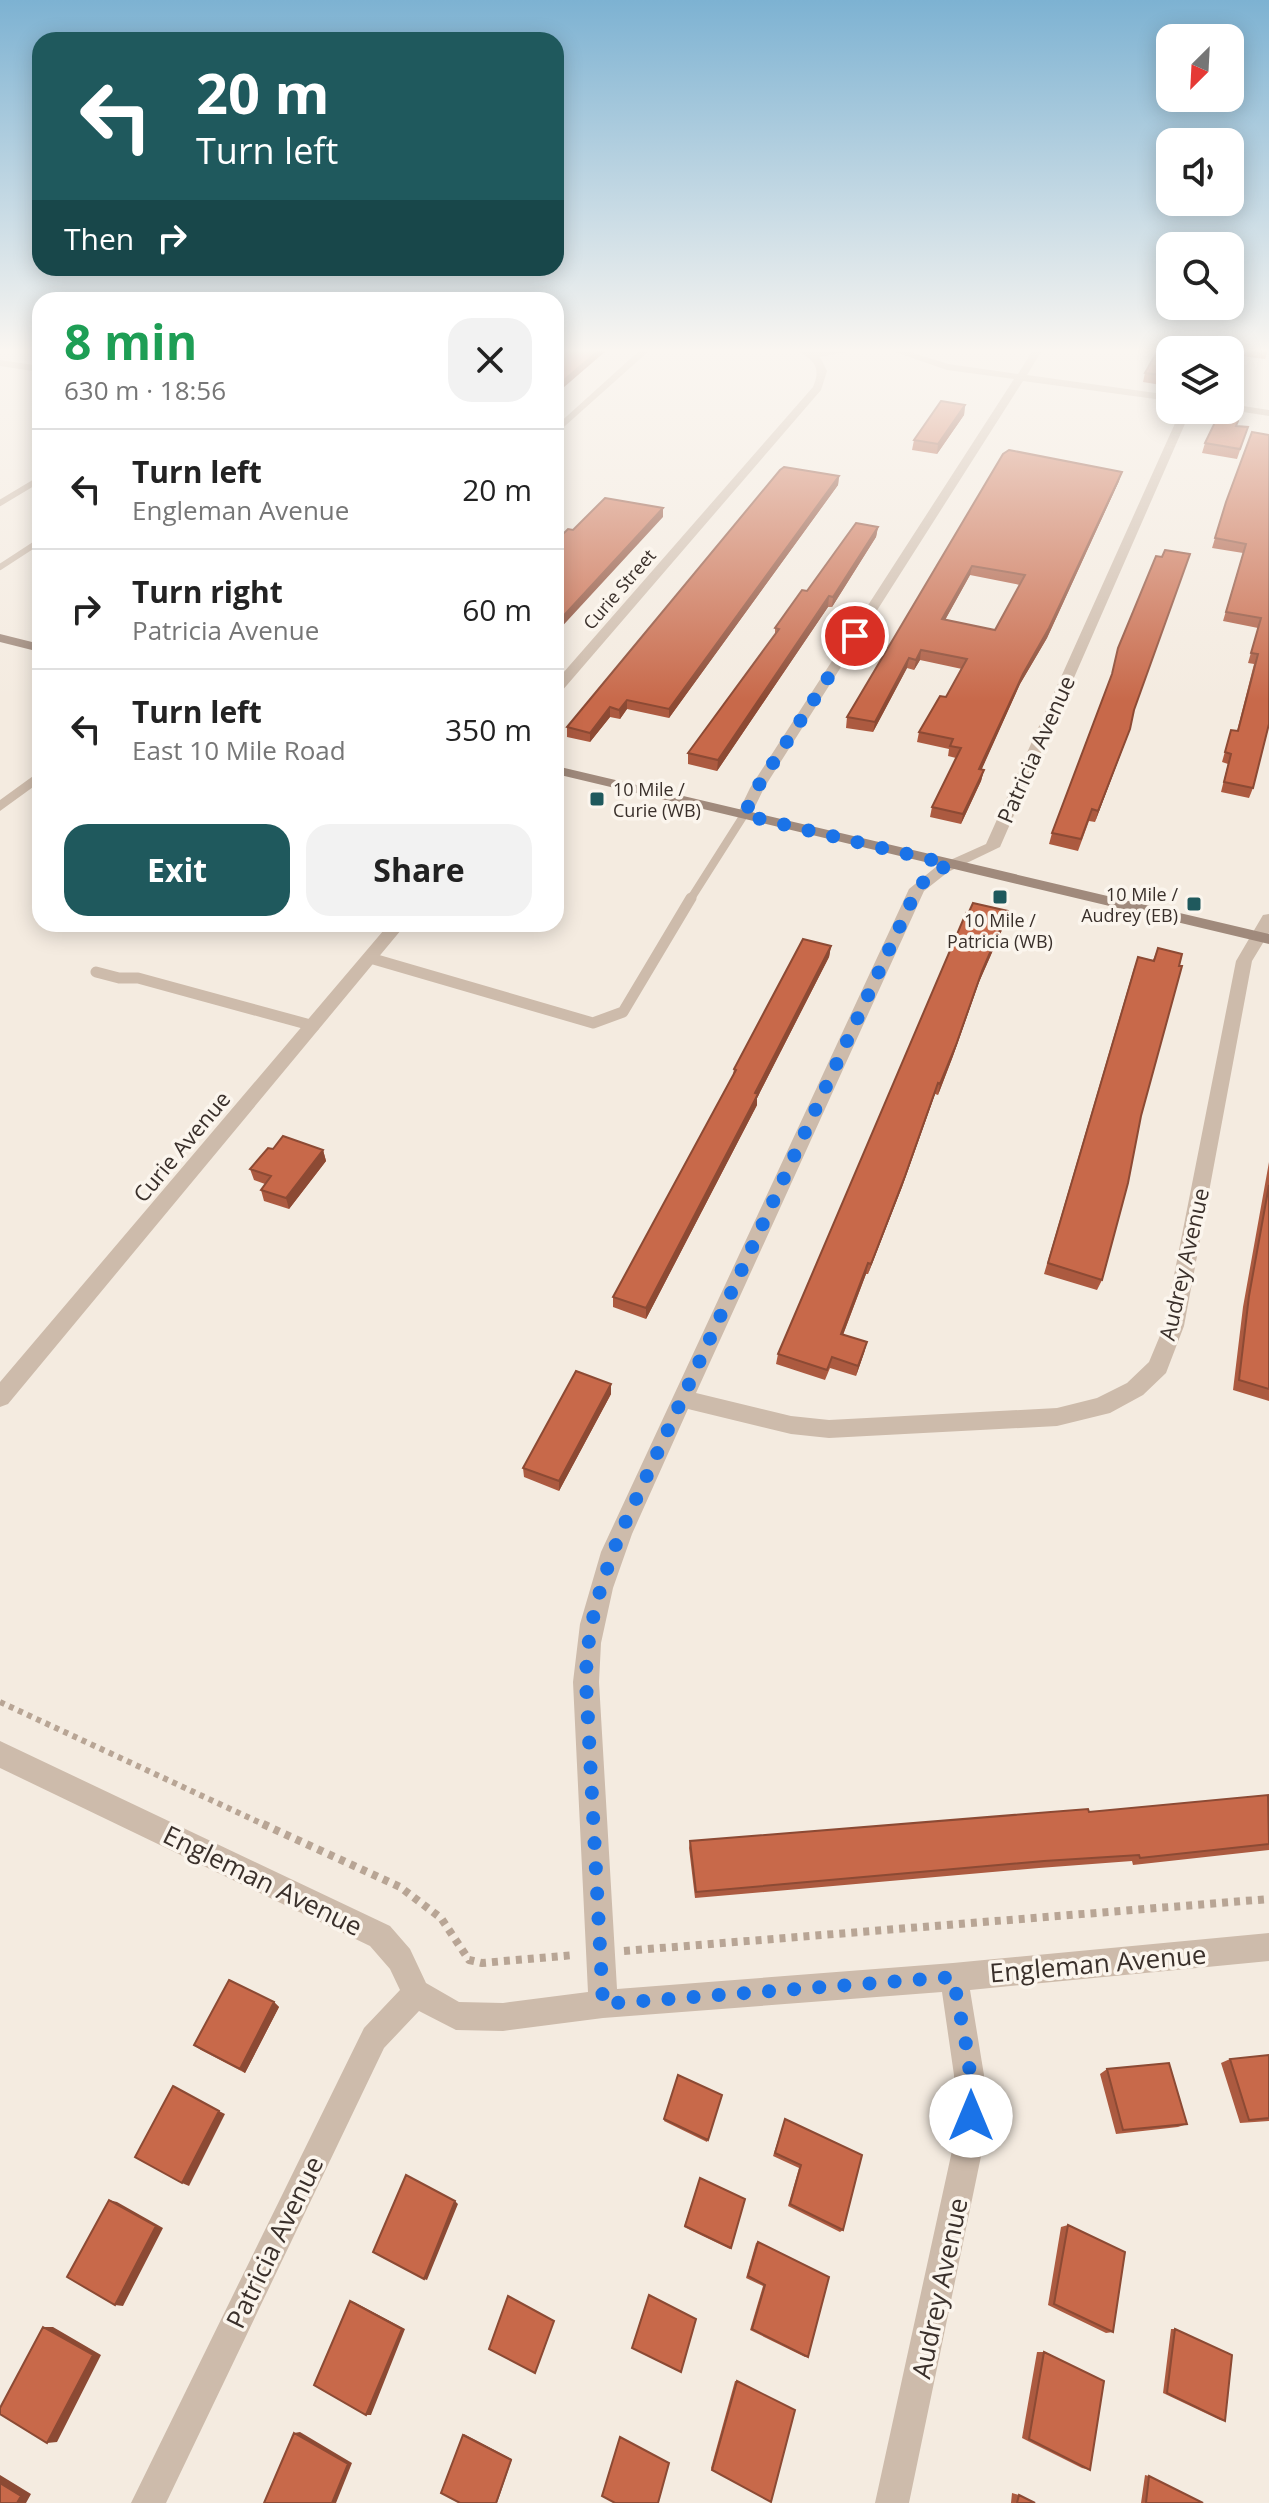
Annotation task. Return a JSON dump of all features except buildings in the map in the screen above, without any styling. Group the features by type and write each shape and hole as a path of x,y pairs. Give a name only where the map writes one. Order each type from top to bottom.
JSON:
{"main road":[{"path":"0,638 32,645"},
{"path":"564,772 949,864 1265,932"}],"street":[{"name":"Curie Street","path":"564,680 749,467"},
{"path":"744,815 757,788 963,467"},
{"name":"Patricia Avenue","path":"603,2004 586,1654 598,1591 620,1534 917,889 928,877 949,864 992,847 1161,467"},
{"path":"0,807 32,781"},
{"name":"Curie Avenue","path":"0,1398 391,932"},
{"name":"Audrey Avenue","path":"683,1399 791,1425 829,1429 1057,1417 1102,1406 1135,1389 1158,1367 1174,1326 1244,961 1265,932"},
{"name":"Engleman Avenue","path":"0,1754 380,1936 400,1959 416,1993 456,2016 503,2017 603,2004 953,1977 1269,1947"},
{"name":"Audrey Avenue","path":"892,2503 970,2137 971,2072 953,1977"},
{"name":"Patricia Avenue","path":"148,2503 374,2038 416,1993"}],"lane":[{"path":"0,503 32,484"},
{"path":"27,487 32,488"},
{"path":"0,567 32,546"},
{"path":"370,958 593,1023 623,1012 730,833 744,815"},
{"path":"96,972 119,978 138,978 314,1026"}],"place":[{"name":"10 Mile / Curie (WB)","path":"597,799"},
{"name":"10 Mile / Patricia (WB)","path":"1000,897"},
{"name":"10 Mile / Audrey (EB)","path":"1194,904"}],"route":[{"path":"855,636 757,788 744,815 949,864 928,877 917,889 620,1534 598,1591 586,1654 586,1682 603,2004 953,1977 969,2060 973,2094 971,2116"}]}
